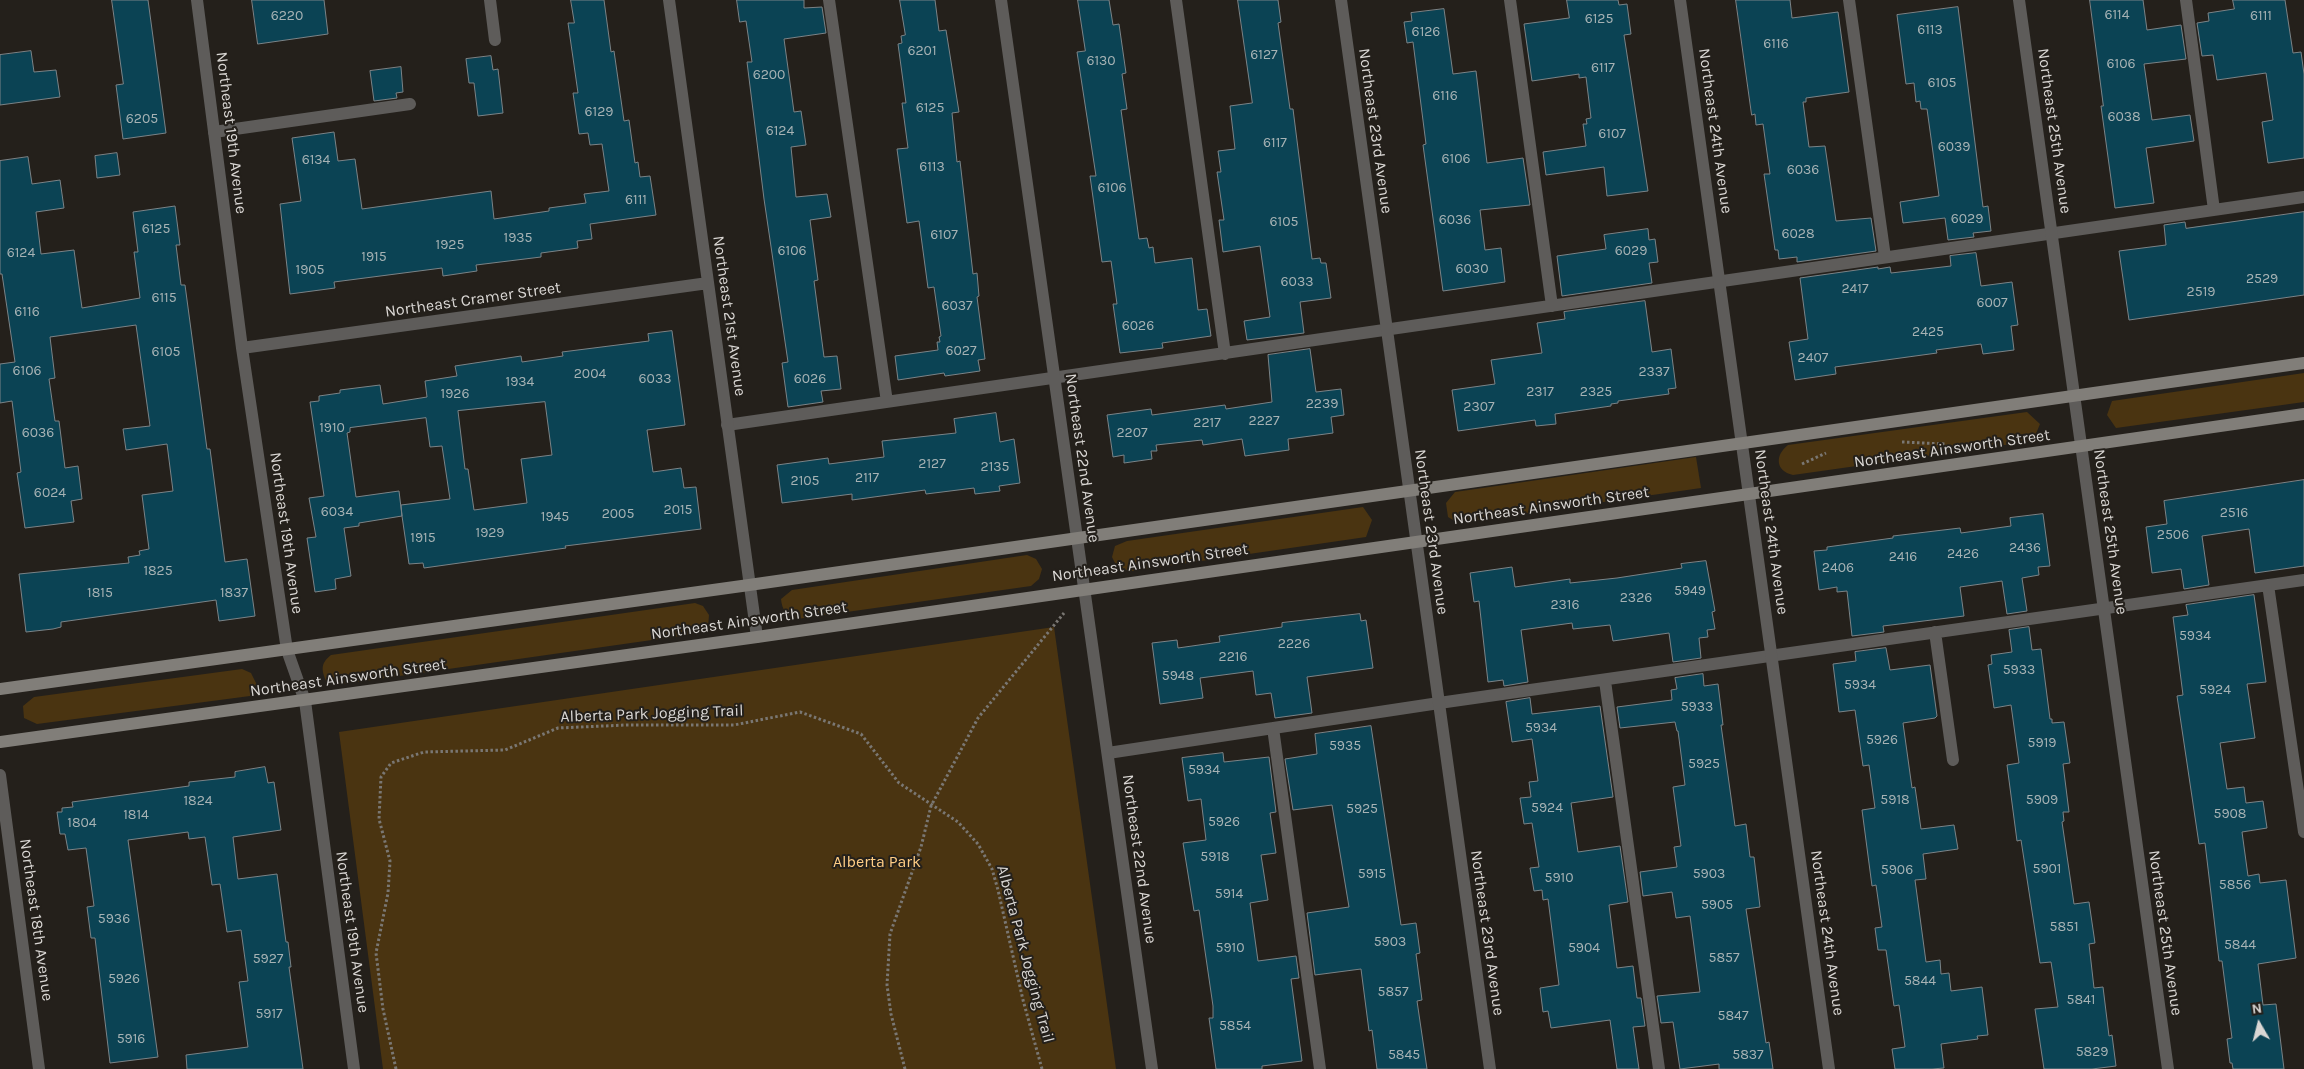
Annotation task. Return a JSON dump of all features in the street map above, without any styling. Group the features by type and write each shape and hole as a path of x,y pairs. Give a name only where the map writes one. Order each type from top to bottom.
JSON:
{"street":[{"name":"Northeast 19th Avenue","path":"197,0 242,348 287,650 305,701 354,1069"},
{"path":"490,0 495,40"},
{"name":"Northeast 21st Avenue","path":"669,0 757,637"},
{"path":"829,0 887,402"},
{"name":"Northeast 22nd Avenue","path":"1001,0 1152,1069"},
{"path":"1176,0 1225,354"},
{"name":"Northeast 23rd Avenue","path":"1341,0 1490,1069"},
{"path":"1510,0 1552,306"},
{"name":"Northeast 24th Avenue","path":"1680,0 1829,1069"},
{"path":"1849,0 1885,257"},
{"name":"Northeast 25th Avenue","path":"2019,0 2168,1069"},
{"path":"2186,0 2214,210"},
{"path":"214,132 410,104"},
{"path":"728,425 2304,197"},
{"name":"Northeast Cramer Street","path":"242,348 708,283"},
{"path":"0,690 2304,363"},
{"name":"Northeast Ainsworth Street","path":"0,742 757,637 1084,588 2304,414"},
{"path":"1108,753 1439,703 2304,580"},
{"path":"2268,585 2304,832"},
{"path":"1935,632 1953,760"},
{"path":"1605,680 1659,1069"},
{"path":"1273,728 1320,1069"},
{"name":"Northeast 18th Avenue","path":"0,776 39,1069"}],"path":[{"path":"1898,441 1906,443 1951,444"},
{"path":"1800,465 1831,450"},
{"path":"905,1069 891,1014 887,985 890,934 921,847 931,806 978,718 1084,588"},
{"name":"Alberta Park Jogging Trail","path":"396,1069 382,1009 376,953 388,893 390,861 379,819 381,777 391,763 424,752 505,750 558,728 626,725 734,725 800,712 861,734 899,783 931,806 958,822 978,844 992,869 1023,1000 1042,1069"}],"green space":[{"path":"2304,373 2304,402 2116,428 2107,415 2112,401"},
{"path":"2027,412 2040,424 2033,441 1793,475 1783,470 1779,462 1781,453 1788,445"},
{"path":"1696,457 1701,488 1458,523 1448,517 1446,503 1455,492"},
{"path":"1363,507 1372,520 1366,537 1132,571 1118,569 1112,557 1115,546 1127,541"},
{"path":"1027,555 1036,559 1042,569 1039,579 1031,586 797,619 785,612 781,599 792,590"},
{"path":"695,603 703,606 709,615 708,627 701,633 336,685 326,681 323,673 325,661 331,655"},
{"name":"Alberta Park","path":"1054,627 1116,1069 383,1069 339,732"},
{"path":"242,669 251,673 257,685 250,696 37,724 24,718 23,706 34,697"}],"building":[{"path":"112,0 148,0 166,133 123,139 116,85 123,84"},
{"path":"252,0 324,0 328,34 258,44"},
{"path":"571,0 604,0 611,52 614,51 624,121 629,120 635,163 638,162 640,177 650,176 656,215 590,224 592,239 577,241 578,248 541,253 541,257 476,265 477,271 443,276 442,268 334,282 335,288 290,294 280,204 301,201 292,138 334,132 338,161 355,159 362,209 491,191 494,219 549,211 549,208 586,203 584,194 609,191 602,144 590,145 588,133 579,134 573,93 578,93 568,23 574,23"},
{"path":"737,0 804,0 804,8 822,7 826,33 784,39 794,112 801,111 806,145 791,147 796,197 827,194 831,217 810,220 818,280 814,281 824,357 837,356 841,389 821,391 823,402 788,407 782,363 788,362 764,199 747,62 752,62 746,21 740,22"},
{"path":"900,0 935,0 939,31 946,30 959,112 952,113 957,162 960,161 973,274 977,273 979,296 977,297 985,359 978,360 980,371 945,376 944,373 898,380 895,356 938,350 937,342 940,342 939,337 941,336 934,287 928,288 919,221 907,223 897,149 908,148 902,103 906,103 898,44 902,43 901,36 905,35"},
{"path":"1078,0 1109,0 1113,25 1119,24 1126,73 1122,74 1127,109 1121,110 1139,239 1147,238 1149,248 1153,247 1155,263 1192,258 1198,310 1207,309 1211,336 1162,343 1163,348 1120,353 1113,304 1117,304 1111,261 1102,262 1090,176 1096,176 1077,52 1085,51"},
{"path":"1238,0 1278,0 1281,22 1278,23 1290,109 1293,109 1312,259 1320,258 1321,263 1326,263 1331,298 1300,302 1304,333 1247,340 1244,321 1270,317 1260,246 1223,252 1219,220 1224,220 1217,172 1221,172 1218,151 1235,149 1230,106 1252,103"},
{"path":"1567,0 1618,0 1619,5 1627,4 1631,34 1624,35 1648,191 1607,196 1604,167 1546,175 1543,152 1586,146 1583,124 1587,124 1586,119 1591,118 1586,77 1579,78 1579,74 1532,81 1524,24 1569,18"},
{"path":"1736,0 1790,0 1792,18 1838,12 1849,92 1806,98 1806,102 1803,102 1809,147 1825,146 1836,221 1871,218 1876,251 1797,262 1797,257 1779,259 1778,250 1775,250 1764,174 1770,174 1763,124 1756,125 1755,114 1752,115"},
{"path":"2090,0 2143,0 2147,30 2181,25 2186,59 2144,64 2152,120 2190,115 2194,141 2146,148 2154,203 2115,208 2101,106 2103,106"},
{"path":"2233,0 2285,0 2293,53 2301,52 2304,74 2304,158 2268,163 2262,122 2273,120 2266,73 2217,80 2213,55 2202,56 2197,23 2209,21 2208,13 2234,9"},
{"path":"1958,7 1983,207 1988,206 1991,231 1973,233 1974,237 1948,240 1945,218 1903,223 1900,202 1939,196 1927,109 1921,109 1920,101 1916,102 1914,83 1906,84 1897,15"},
{"path":"1444,9 1453,74 1476,71 1487,163 1523,158 1530,205 1480,210 1485,250 1501,248 1505,282 1443,291 1423,145 1426,144 1413,42 1407,43 1404,22 1412,21 1411,13"},
{"path":"31,51 34,72 56,70 60,97 0,105 0,55"},
{"path":"491,56 493,70 498,69 503,113 478,116 474,83 469,83 466,59"},
{"path":"401,67 403,92 396,93 397,98 374,101 370,71"},
{"path":"117,153 120,175 97,178 95,156"},
{"path":"28,157 32,184 60,180 64,208 36,212 41,254 74,250 82,308 140,298 134,252 138,252 133,212 175,206 180,245 176,245 181,285 185,285 207,449 210,449 225,562 247,559 255,616 219,621 216,600 61,622 61,627 26,632 19,574 129,563 128,557 140,555 139,551 149,549 142,495 173,491 167,444 126,450 123,429 150,426 136,325 50,337 55,378 49,379 55,421 59,421 65,468 78,466 82,499 71,501 74,522 25,528 17,473 21,472 12,401 0,403 0,364 15,362 2,274 0,274 0,161"},
{"path":"2304,212 2304,295 2129,320 2119,251 2166,245 2164,225 2185,222 2186,228"},
{"path":"1648,229 1649,240 1655,239 1658,262 1649,263 1652,283 1562,296 1557,256 1606,249 1604,235"},
{"path":"1976,253 1981,286 2012,282 2018,325 2011,326 2014,350 1983,354 1981,344 1936,350 1937,353 1835,367 1836,374 1795,380 1789,342 1808,339 1800,278 1878,267 1878,269 1890,267 1891,273 1951,266 1950,256"},
{"path":"1645,301 1652,352 1671,349 1676,388 1668,389 1669,394 1618,401 1618,403 1611,404 1611,406 1555,414 1556,424 1536,426 1535,420 1458,431 1452,390 1495,384 1491,360 1542,353 1537,323 1565,319 1564,312"},
{"path":"672,331 685,425 647,430 653,472 681,468 684,488 696,487 701,529 565,546 566,548 424,568 423,563 409,564 402,516 359,523 359,526 344,528 351,576 335,579 336,589 315,592 307,538 316,537 309,498 324,496 310,402 319,401 319,396 340,393 340,390 380,385 383,404 427,397 425,381 457,376 455,366 521,356 522,362 563,356 562,352 649,341 648,334","holes":["545,402 552,455 521,459 527,503 474,510 468,469 465,469 458,411","426,418 430,447 442,446 450,499 401,505 402,516 399,491 356,497 347,433 350,432 350,428"]},
{"path":"1310,349 1316,392 1341,389 1344,415 1331,417 1333,433 1288,439 1289,450 1245,456 1242,439 1203,445 1202,440 1156,445 1157,451 1151,451 1152,459 1124,463 1124,455 1113,457 1107,415 1151,409 1152,415 1225,405 1226,409 1272,402 1268,355"},
{"path":"996,413 1000,442 1014,439 1020,483 999,486 1000,491 975,494 974,488 926,494 925,490 852,500 852,494 782,503 777,465 828,458 829,464 884,457 882,441 956,433 954,419"},
{"path":"2304,480 2304,566 2255,573 2249,529 2202,536 2209,585 2184,589 2181,569 2152,573 2146,527 2167,524 2164,501"},
{"path":"2043,514 2050,566 2038,567 2039,575 2022,578 2027,611 2007,614 2002,581 1960,587 1964,616 1883,626 1884,632 1852,636 1847,591 1837,592 1837,587 1819,590 1814,551 1827,550 1827,547 1893,538 1893,536 1960,528 1961,533 2011,526 2010,518"},
{"path":"1706,561 1715,611 1712,612 1715,629 1707,630 1708,637 1699,638 1701,658 1673,662 1669,633 1613,641 1610,625 1573,629 1572,623 1521,630 1528,682 1504,686 1503,680 1488,682 1479,601 1474,602 1470,573 1512,567 1515,587 1570,579 1570,583 1617,578 1682,568 1681,564"},
{"path":"2254,595 2266,682 2247,684 2255,738 2220,743 2227,789 2244,787 2246,803 2263,801 2267,828 2242,832 2248,876 2259,874 2260,883 2286,880 2296,958 2258,964 2263,1005 2276,1004 2284,1069 2233,1069 2232,1063 2230,1063 2227,1039 2232,1038 2222,961 2219,961 2205,843 2199,844 2177,696 2183,695 2173,617 2188,615 2186,605"},
{"path":"1360,614 1361,621 1366,620 1373,668 1307,677 1312,713 1275,718 1271,693 1256,695 1253,671 1200,678 1203,698 1160,704 1152,643 1177,640 1178,648 1220,642 1219,636 1282,627 1282,623"},
{"path":"2029,627 2032,650 2041,649 2050,719 2052,719 2052,723 2064,722 2070,763 2063,764 2069,812 2063,812 2064,821 2062,822 2074,904 2089,902 2095,943 2089,944 2094,988 2103,987 2109,1036 2112,1035 2116,1066 2092,1069 2044,1069 2035,1009 2058,1007 2051,962 2040,963 2021,840 2017,841 2007,765 2019,763 2011,705 1994,708 1988,665 1992,664 1991,655 2012,652 2009,630"},
{"path":"1886,648 1890,670 1930,665 1937,716 1935,718 1903,723 1912,788 1915,787 1921,829 1954,825 1958,849 1923,854 1926,879 1915,880 1926,962 1940,960 1941,974 1949,973 1951,991 1982,987 1988,1035 1977,1036 1978,1039 1941,1044 1944,1068 1895,1069 1892,1049 1905,1047 1899,1005 1894,1006 1886,950 1878,950 1875,928 1882,927 1876,885 1872,886 1862,810 1875,808 1869,765 1863,766 1855,710 1839,712 1833,664 1856,661 1855,652"},
{"path":"1703,674 1704,686 1718,684 1723,725 1721,725 1735,826 1746,824 1750,857 1754,857 1760,907 1746,909 1766,1043 1769,1042 1773,1069 1719,1069 1719,1064 1680,1069 1673,1022 1661,1023 1657,996 1700,992 1690,916 1676,918 1672,892 1643,896 1640,872 1677,867 1674,847 1681,846 1673,787 1685,785 1678,731 1675,722 1620,728 1617,707 1672,700 1671,690 1677,689 1675,678"},
{"path":"1530,698 1532,714 1600,706 1613,797 1571,803 1578,852 1620,846 1628,902 1609,905 1617,968 1633,966 1637,998 1641,998 1645,1026 1633,1027 1639,1069 1617,1069 1610,1020 1551,1028 1548,1011 1543,1012 1540,988 1559,985 1548,899 1543,900 1542,890 1534,891 1530,868 1539,867 1532,823 1524,824 1520,798 1531,797 1529,782 1538,781 1532,739 1512,742 1506,702"},
{"path":"1371,726 1401,925 1416,923 1420,953 1416,954 1422,1000 1417,1001 1427,1069 1377,1069 1372,1030 1369,1031 1361,969 1315,975 1307,913 1349,907 1332,805 1293,810 1285,759 1317,754 1315,734"},
{"path":"1223,753 1224,762 1269,757 1276,812 1270,813 1276,853 1261,855 1268,900 1250,903 1258,961 1296,956 1299,978 1291,979 1302,1061 1262,1066 1262,1069 1216,1069 1209,1018 1213,1018 1213,1006 1199,910 1194,911 1183,843 1206,840 1201,799 1188,801 1182,758"},
{"path":"265,767 268,783 274,782 281,830 233,837 238,879 277,874 286,942 288,942 291,967 289,967 303,1069 187,1069 186,1055 248,1047 239,982 248,981 241,930 227,932 220,884 212,885 205,837 189,839 188,832 128,840 158,1057 110,1063 95,938 91,938 87,907 94,906 86,848 68,850 65,834 60,834 57,812 62,812 62,808 73,807 72,802 189,786 189,782 235,777 235,772"}]}
